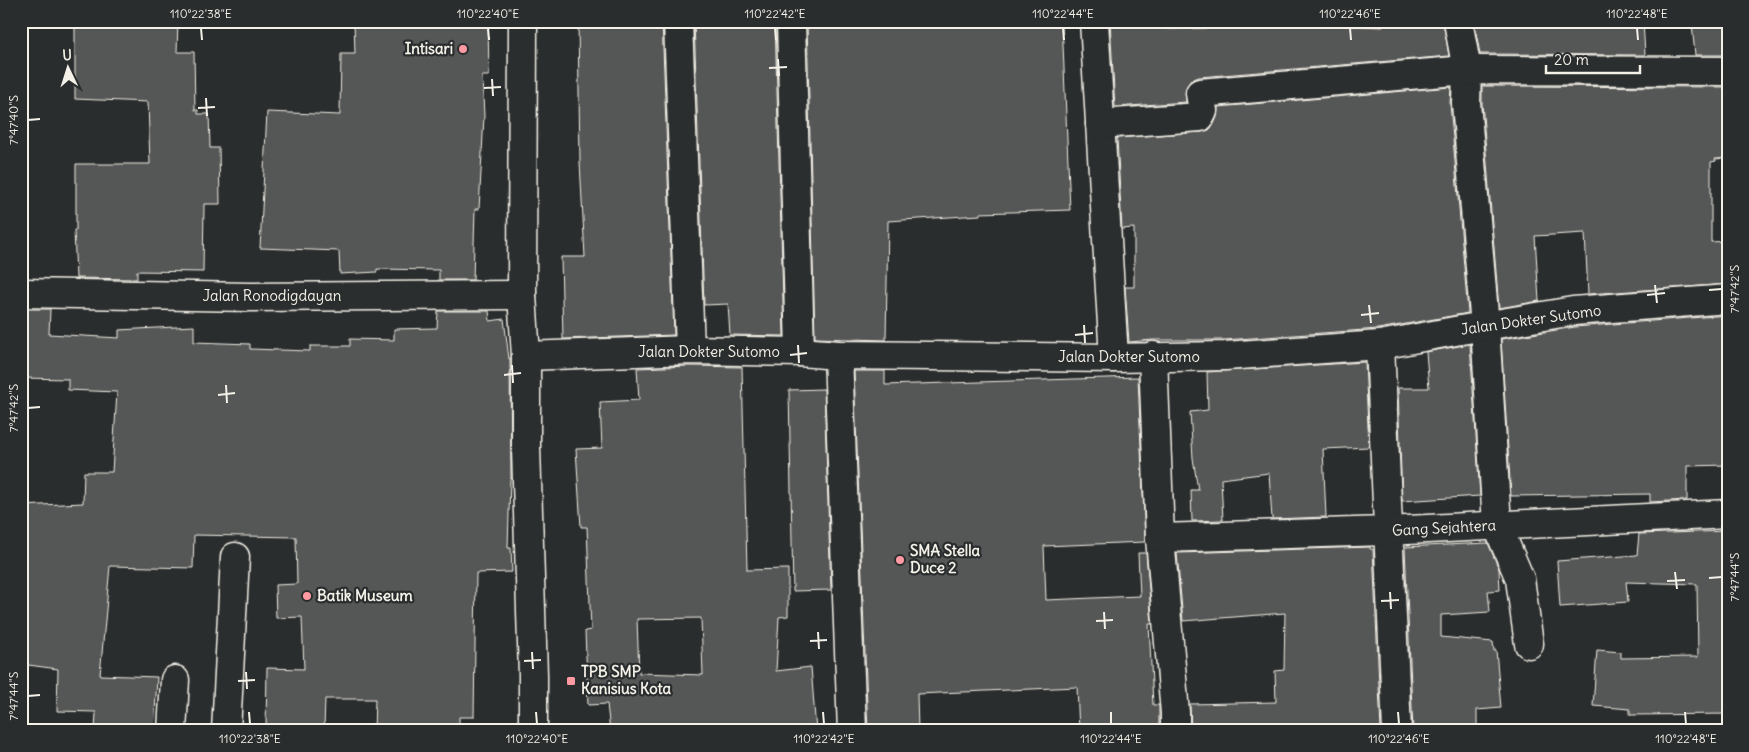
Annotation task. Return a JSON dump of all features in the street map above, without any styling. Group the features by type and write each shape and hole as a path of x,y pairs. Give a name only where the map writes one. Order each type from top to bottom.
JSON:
{"street":[{"path":"523,21 522,295 526,356 526,448 534,675 533,731"},
{"path":"678,21 690,350"},
{"path":"791,21 800,352"},
{"path":"1094,21 1114,358"},
{"path":"1458,21 1466,70 1467,112 1486,326 1497,525 1520,579 1530,644"},
{"path":"1100,124 1200,117 1203,112 1200,94 1466,70 1728,71"},
{"name":"Jalan Ronodigdayan","path":"21,292 250,297 522,295"},
{"name":"Jalan Dokter Sutomo","path":"526,356 690,350 800,352 838,355 1114,358 1225,356 1380,345 1573,311 1728,299"},
{"path":"1380,345 1397,731"},
{"path":"838,355 852,731"},
{"path":"1153,356 1160,538 1175,731"},
{"name":"Gang Sejahtera","path":"1160,538 1387,530 1728,514"},
{"path":"226,731 235,557"},
{"path":"172,731 175,680"}],"building":[{"path":"130,21 178,21 177,52 194,52 195,110 198,110 198,114 209,114 210,148 219,148 220,204 204,204 203,272 137,271 137,279 76,278 74,230 76,230 76,164 150,164 148,102 75,99 75,27 130,28"},
{"path":"354,21 488,21 489,76 482,76 484,116 479,209 475,209 473,280 439,280 439,270 377,269 377,272 340,274 339,251 260,248 267,112 340,115 341,54 355,54"},
{"path":"578,21 662,21 674,335 563,339 561,257 585,257 580,162"},
{"path":"694,21 775,21 784,336 730,335 728,304 704,305"},
{"path":"807,21 1062,21 1070,210 980,213 980,215 888,221 886,340 815,338"},
{"path":"1110,21 1168,21 1168,29 1217,28 1217,21 1330,21 1330,25 1382,27 1382,21 1443,21 1449,56 1199,77 1191,80 1186,87 1186,102 1115,107"},
{"path":"1474,21 1643,21 1645,55 1480,54"},
{"path":"1728,21 1728,55 1695,55 1692,24"},
{"path":"1482,86 1728,87 1728,158 1715,159 1716,161 1711,162 1711,242 1728,241 1728,284 1588,294 1585,233 1535,236 1539,301 1499,308"},
{"path":"1451,87 1450,104 1468,313 1378,329 1224,340 1129,342 1125,287 1134,287 1134,228 1122,229 1117,138 1209,130 1217,117 1218,107"},
{"path":"21,309 50,309 49,334 119,338 119,330 194,326 194,342 250,344 250,349 310,351 310,346 350,346 350,339 394,340 394,329 437,328 438,311 489,311 490,321 504,319 510,358 511,479 508,548 511,548 512,572 476,573 474,717 459,717 459,731 374,731 375,699 325,699 324,728 266,728 267,668 304,669 302,617 276,618 275,585 297,584 296,537 194,535 193,568 110,566 100,675 157,677 154,731 95,731 96,712 57,711 58,669 21,664 21,506 83,503 84,472 112,472 117,392 68,390 68,379 21,378"},
{"path":"1728,315 1728,465 1687,466 1687,500 1650,502 1650,494 1511,496 1501,339 1575,327"},
{"path":"1470,344 1480,496 1402,501 1398,388 1429,388 1426,352"},
{"path":"1365,362 1369,447 1323,449 1326,517 1272,519 1269,473 1221,479 1223,520 1192,521 1191,490 1198,490 1193,458 1190,412 1208,410 1207,372"},
{"path":"742,367 747,570 788,569 788,616 779,617 776,671 811,667 816,731 610,731 607,704 588,705 585,631 591,630 587,527 581,527 576,449 602,448 600,402 639,400 637,368","holes":["701,618 703,675 639,673 637,619"]},
{"name":"SMA Stella Duce 2","path":"854,371 885,371 885,385 1138,377 1145,542 1044,546 1046,600 1140,596 1138,553 1146,553 1152,624 1149,624 1153,705 1159,705 1159,731 1079,731 1077,687 917,694 918,731 868,731"},
{"path":"824,389 831,590 793,591 789,390"},
{"path":"1728,531 1728,714 1630,715 1630,709 1593,706 1597,650 1621,652 1621,658 1698,657 1697,584 1626,582 1628,602 1560,607 1557,561 1637,555 1639,534"},
{"path":"1488,543 1499,569 1500,590 1488,591 1490,612 1441,615 1441,637 1493,642 1494,651 1496,650 1501,708 1477,710 1477,731 1413,731 1405,547"},
{"path":"1370,547 1370,549 1373,549 1381,731 1191,731 1190,704 1276,702 1275,671 1284,670 1285,613 1183,621 1177,553"}],"place":[{"name":"Intisari","path":"463,49"},
{"name":"SMA Stella Duce 2","path":"900,560"},
{"name":"Batik Museum","path":"307,596"},
{"name":"TPB SMP Kanisius Kota","path":"571,681"}]}
